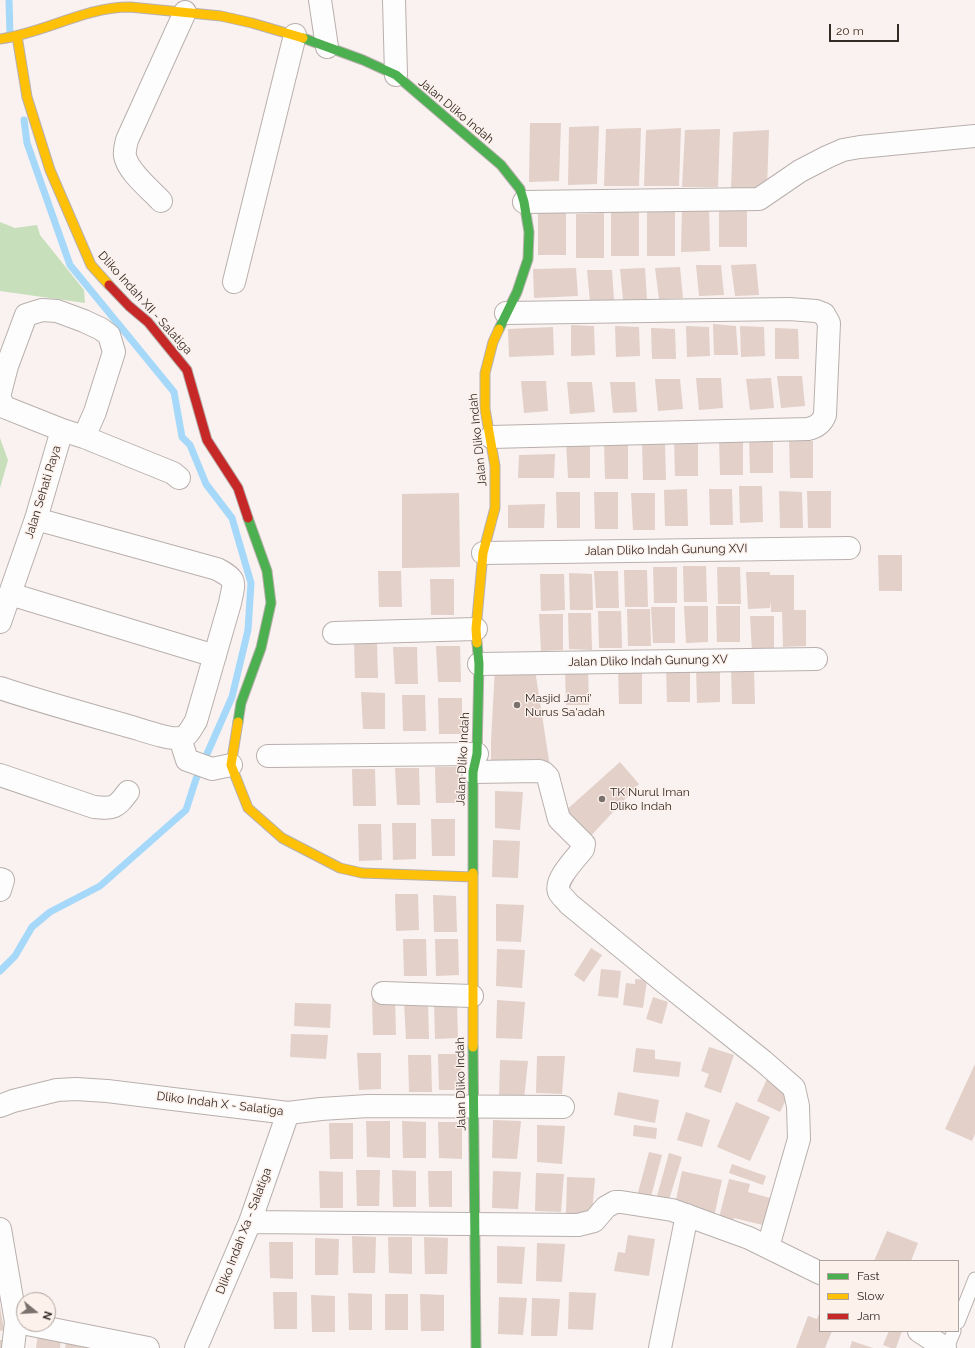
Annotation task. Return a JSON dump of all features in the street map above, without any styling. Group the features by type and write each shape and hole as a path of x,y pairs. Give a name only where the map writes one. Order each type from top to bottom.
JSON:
{"street":[{"path":"320,0 327,47"},
{"path":"394,0 396,75"},
{"name":"Jalan Dliko Indah","path":"1,39 16,37 93,11 117,7 221,16 295,35 363,60 396,75 502,165 520,189 524,202 529,232 528,259 524,274 493,342 485,373 485,409 495,466 495,508 483,553 476,629 479,664 475,763 472,996 476,1348"},
{"path":"161,201 132,170 125,157 125,148 127,140 185,12"},
{"path":"234,282 295,35"},
{"name":"Dliko Indah XII - Salatiga","path":"16,37 27,97 50,170 91,264 129,306 148,322 187,370 208,440 238,488 267,572 271,603 262,648 241,703 222,767"},
{"path":"524,202 759,198 800,171 843,150 975,136"},
{"path":"491,437 808,429 815,428 822,422 825,414 829,323 824,314 816,311 789,309 506,313"},
{"path":"0,393 7,366 26,315 42,310 57,312 84,321 101,329 109,335 114,352 95,412 84,438"},
{"name":"Jalan Sehati Raya","path":"0,397 4,407 62,430 36,519 0,622"},
{"path":"62,430 173,473 180,478"},
{"path":"0,688 39,701 150,732 173,738 180,738 190,731 196,721 234,586 233,581 228,575 216,569 36,519"},
{"name":"Jalan Dliko Indah Gunung XVI","path":"483,553 849,548"},
{"path":"10,594 215,656"},
{"path":"334,633 476,629"},
{"name":"Jalan Dliko Indah Gunung XV","path":"479,664 816,659"},
{"path":"180,738 187,760 222,767 248,808 282,838 334,866 362,873 473,877"},
{"path":"268,756 475,763 539,771 544,773 548,777 559,819 584,844 583,849 562,876 558,884 559,891 570,904 794,1088 798,1106 799,1139 768,1247"},
{"path":"0,775 94,807 109,809 118,804 128,792"},
{"path":"0,879 3,880 0,890"},
{"path":"383,994 472,996"},
{"name":"Dliko Indah X - Salatiga","path":"0,1106 13,1101 57,1090 76,1089 107,1091 288,1113 368,1106 563,1107"},
{"name":"Dliko Indah Xa - Salatiga","path":"196,1348 250,1222 288,1113"},
{"path":"250,1222 584,1225 594,1221 611,1204 621,1202 672,1210 687,1215 749,1238 819,1272"},
{"path":"660,1348 687,1215"},
{"path":"0,1229 16,1297"},
{"path":"56,1330 148,1348"},
{"path":"13,1348 19,1332"},
{"path":"921,1332 947,1344"}],"lane":[{"path":"959,1319 975,1279"}],"green space":[{"path":"0,222 15,228 37,225 40,235 84,290 85,303 0,291"},
{"path":"0,438 8,460 0,488"}],"building":[{"path":"530,123 561,123 559,181 529,182"},
{"path":"599,126 597,184 568,185 569,127"},
{"path":"641,128 639,186 604,186 606,129"},
{"path":"681,128 679,186 644,186 646,130"},
{"path":"720,129 718,187 682,187 685,130"},
{"path":"769,130 767,188 731,189 733,132"},
{"path":"747,202 747,247 719,247 719,203"},
{"path":"709,206 710,251 681,252 682,207"},
{"path":"566,209 566,255 538,255 538,211"},
{"path":"639,211 639,256 611,256 611,212"},
{"path":"675,211 675,256 647,256 647,212"},
{"path":"604,213 604,258 576,258 576,214"},
{"path":"756,264 759,295 735,296 731,265"},
{"path":"696,265 721,265 724,295 699,296"},
{"path":"680,267 683,298 659,299 655,268"},
{"path":"576,268 578,296 534,298 533,269"},
{"path":"645,268 647,299 623,300 620,269"},
{"path":"587,270 612,270 614,300 590,302"},
{"path":"713,324 736,326 738,355 714,355"},
{"path":"571,325 594,326 595,355 571,356"},
{"path":"615,326 639,327 640,356 616,357"},
{"path":"686,326 709,327 710,356 687,357"},
{"path":"740,326 764,327 765,356 741,357"},
{"path":"553,327 554,355 509,357 508,329"},
{"path":"651,328 675,329 676,359 652,359"},
{"path":"775,328 798,329 799,359 775,359"},
{"path":"777,376 802,376 805,406 781,408"},
{"path":"696,378 721,378 723,408 699,410"},
{"path":"771,378 774,408 750,410 746,379"},
{"path":"655,379 680,379 683,409 658,411"},
{"path":"521,381 546,381 548,411 524,413"},
{"path":"567,382 592,382 595,412 570,414"},
{"path":"610,382 635,382 637,412 613,413"},
{"path":"749,436 773,436 773,473 750,473"},
{"path":"674,439 698,440 698,476 675,476"},
{"path":"719,439 743,439 743,475 720,475"},
{"path":"566,441 590,442 590,478 568,478"},
{"path":"789,441 813,441 813,478 790,478"},
{"path":"604,442 628,443 628,479 605,479"},
{"path":"642,443 665,443 666,480 643,480"},
{"path":"555,454 554,478 518,478 519,455"},
{"path":"739,486 762,486 763,522 740,523"},
{"path":"687,489 688,526 665,526 664,490"},
{"path":"709,489 732,489 733,525 710,525"},
{"path":"779,491 802,492 803,528 780,528"},
{"path":"807,491 831,491 831,528 808,528"},
{"path":"556,492 580,492 580,528 557,528"},
{"path":"594,492 618,492 618,529 595,529"},
{"path":"459,493 460,567 402,568 402,494"},
{"path":"631,493 655,493 655,530 633,530"},
{"path":"545,504 544,528 508,528 508,505"},
{"path":"878,555 902,555 902,591 879,591"},
{"path":"683,566 706,566 707,602 684,602"},
{"path":"653,567 677,567 677,603 654,603"},
{"path":"717,567 740,567 741,604 718,604"},
{"path":"624,570 647,570 648,607 625,607"},
{"path":"378,571 401,571 402,607 379,607"},
{"path":"594,571 618,571 619,608 596,608"},
{"path":"746,572 770,572 770,575 794,575 794,610 806,610 806,646 783,647 782,612 771,612 771,601 770,608 748,609"},
{"path":"569,573 592,574 593,610 570,610"},
{"path":"540,574 564,574 565,610 541,611"},
{"path":"430,579 454,579 454,615 431,615"},
{"path":"684,606 708,606 708,642 686,643"},
{"path":"716,606 740,606 740,642 717,642"},
{"path":"651,607 675,607 675,643 653,643"},
{"path":"627,609 650,609 651,646 628,646"},
{"path":"598,611 621,611 622,648 599,648"},
{"path":"568,613 591,613 592,650 569,649"},
{"path":"539,614 563,614 563,650 541,651"},
{"path":"750,616 774,616 774,652 752,652"},
{"path":"354,642 377,642 378,678 355,678"},
{"path":"436,646 460,646 461,682 438,682"},
{"path":"393,647 417,647 418,684 395,684"},
{"path":"666,666 690,666 690,702 667,702"},
{"path":"696,666 720,666 720,702 697,703"},
{"path":"618,667 642,667 642,704 619,704"},
{"name":"Masjid Jami' Nurus Sa'adah","path":"495,668 535,670 550,767 491,767"},
{"path":"565,668 588,668 589,705 566,705"},
{"path":"731,668 754,668 755,704 732,704"},
{"path":"361,692 385,693 385,729 363,729"},
{"path":"402,695 425,695 426,731 403,731"},
{"path":"438,698 462,698 462,734 439,734"},
{"name":"TK Nurul Iman Dliko Indah","path":"620,762 639,784 587,840 563,813"},
{"path":"435,767 459,767 459,803 436,803"},
{"path":"395,768 419,768 420,805 397,805"},
{"path":"352,769 375,769 376,806 353,806"},
{"path":"495,791 523,792 520,830 495,828"},
{"path":"431,819 455,819 455,856 432,856"},
{"path":"392,823 416,823 416,859 393,860"},
{"path":"358,824 381,824 382,860 359,861"},
{"path":"493,840 520,841 518,878 492,877"},
{"path":"395,894 418,894 419,930 396,931"},
{"path":"433,895 456,896 457,932 434,932"},
{"path":"496,904 524,905 521,942 496,941"},
{"path":"403,939 426,939 427,976 404,976"},
{"path":"435,939 458,939 459,975 436,976"},
{"path":"591,948 602,955 584,982 574,975"},
{"path":"497,949 525,950 522,988 496,986"},
{"path":"601,969 621,971 618,998 598,996"},
{"path":"635,979 647,980 643,1008 623,1005 626,983 635,984"},
{"path":"653,997 668,1002 662,1024 646,1019"},
{"path":"372,998 395,998 396,1035 373,1035"},
{"path":"497,1000 525,1002 522,1039 496,1038"},
{"path":"404,1002 428,1002 429,1039 406,1039"},
{"path":"434,1002 457,1002 458,1038 435,1039"},
{"path":"295,1003 331,1004 330,1028 294,1026"},
{"path":"291,1034 328,1035 326,1059 290,1057"},
{"path":"709,1047 734,1055 721,1093 704,1087 709,1074 701,1071"},
{"path":"636,1048 655,1050 655,1059 681,1062 679,1077 633,1072"},
{"path":"357,1053 381,1053 381,1089 359,1090"},
{"path":"438,1054 461,1054 462,1090 439,1090"},
{"path":"408,1055 431,1055 432,1092 409,1092"},
{"path":"537,1056 565,1056 562,1094 536,1093"},
{"path":"500,1060 528,1061 524,1099 499,1098"},
{"path":"975,1064 975,1134 972,1141 945,1129"},
{"path":"767,1079 791,1090 780,1112 757,1101"},
{"path":"618,1092 659,1100 655,1123 614,1115"},
{"path":"736,1102 770,1117 750,1161 717,1147"},
{"path":"686,1112 710,1120 702,1147 677,1140"},
{"path":"493,1120 521,1121 517,1159 492,1158"},
{"path":"366,1121 390,1121 390,1158 367,1157"},
{"path":"402,1121 426,1122 426,1158 403,1158"},
{"path":"438,1122 462,1122 462,1159 439,1158"},
{"path":"329,1123 353,1123 353,1159 330,1159"},
{"path":"537,1125 565,1126 562,1164 537,1162"},
{"path":"634,1125 657,1128 656,1139 633,1136"},
{"path":"649,1152 662,1155 650,1200 637,1196"},
{"path":"669,1153 682,1157 669,1200 657,1196"},
{"path":"732,1164 766,1176 763,1185 729,1173"},
{"path":"356,1170 380,1170 379,1206 357,1206"},
{"path":"392,1170 416,1171 416,1207 393,1207"},
{"path":"319,1171 343,1172 343,1208 320,1208"},
{"path":"428,1171 452,1171 452,1207 429,1207"},
{"path":"493,1171 521,1172 518,1209 492,1208"},
{"path":"682,1171 722,1180 714,1217 674,1209"},
{"path":"536,1173 564,1174 561,1212 535,1211"},
{"path":"567,1177 595,1178 592,1215 566,1214"},
{"path":"729,1179 750,1184 748,1192 774,1199 767,1226 734,1218 732,1224 718,1221"},
{"path":"887,1231 918,1243 911,1260 874,1260"},
{"path":"628,1235 655,1239 649,1276 614,1271 618,1252 625,1253"},
{"path":"352,1236 376,1237 375,1273 353,1273"},
{"path":"388,1237 412,1237 412,1274 389,1273"},
{"path":"424,1237 448,1238 447,1274 425,1274"},
{"path":"315,1238 339,1239 338,1275 315,1275"},
{"path":"269,1242 293,1242 293,1279 270,1278"},
{"path":"537,1243 565,1244 562,1282 536,1281"},
{"path":"497,1246 525,1247 522,1284 497,1283"},
{"path":"273,1292 297,1292 297,1329 274,1329"},
{"path":"569,1292 596,1293 593,1330 568,1329"},
{"path":"348,1293 372,1294 372,1330 349,1330"},
{"path":"385,1294 408,1294 408,1330 385,1330"},
{"path":"420,1294 444,1295 444,1331 421,1331"},
{"path":"311,1295 335,1296 335,1332 312,1332"},
{"path":"499,1297 527,1298 523,1335 498,1334"},
{"path":"532,1298 560,1299 557,1336 531,1336"},
{"path":"0,1306 4,1330 0,1331"},
{"path":"819,1314 819,1332 832,1332 825,1348 796,1348 808,1316 817,1319"},
{"path":"889,1332 902,1332 896,1348 883,1345"},
{"path":"38,1334 61,1339 60,1348 36,1348"},
{"path":"67,1338 90,1343 89,1348 65,1348"},
{"path":"0,1340 4,1340 4,1348 0,1348"},
{"path":"852,1341 873,1348 850,1348"}],"waterway":[{"path":"9,0 10,35"},
{"path":"0,971 15,956 32,927 50,912 100,886 186,810 196,779 232,697 248,630 251,583 232,518 206,484 190,445 182,437 174,392 70,265 27,143 24,120"}],"traffic: fast":[{"path":"303,38 363,60 396,75 501,165 520,189 524,202 529,232 528,259 517,292 499,329"},
{"path":"238,722 241,703 261,648 271,603 267,571 248,518"},
{"path":"473,873 473,772 477,754 479,664 477,643"},
{"path":"473,1047 476,1348"}],"traffic: slow":[{"path":"0,39 17,36 97,11 130,7 221,16 252,23 303,38"},
{"path":"17,36 27,97 50,170 91,265 109,285"},
{"path":"477,643 476,629 483,553 495,508 495,466 485,409 485,373 493,342 499,329"},
{"path":"238,722 231,765 248,808 282,838 340,868 362,873 473,877"},
{"path":"473,873 473,1047"}],"traffic: jam":[{"path":"109,285 129,306 148,322 187,370 207,440 238,488 248,518"}],"place":[{"name":"Masjid Jami' Nurus Sa'adah","path":"517,705"},
{"name":"TK Nurul Iman Dliko Indah","path":"602,799"}]}
